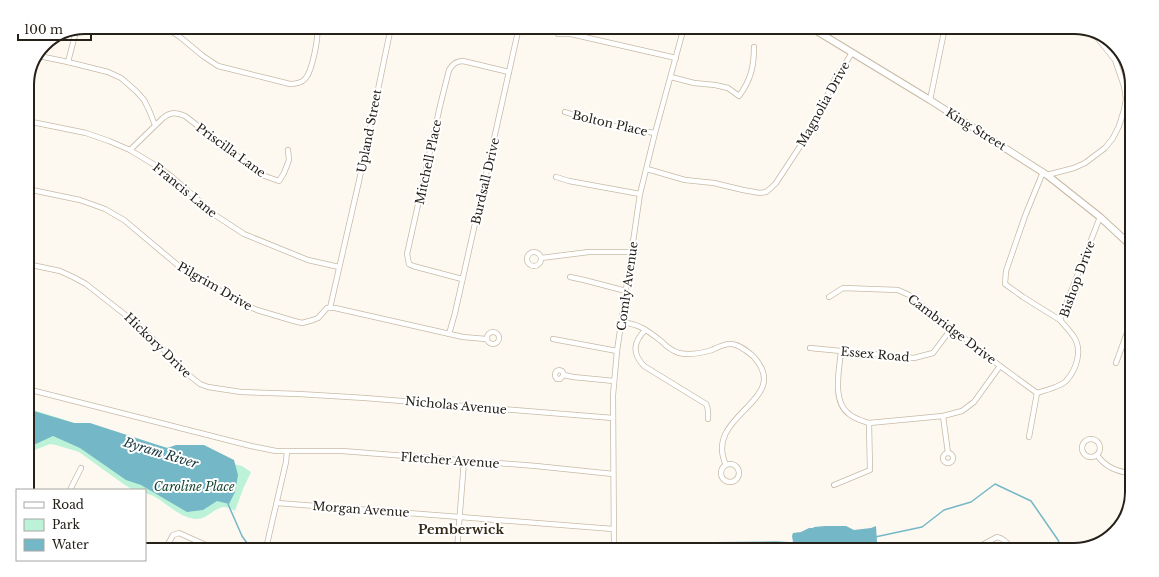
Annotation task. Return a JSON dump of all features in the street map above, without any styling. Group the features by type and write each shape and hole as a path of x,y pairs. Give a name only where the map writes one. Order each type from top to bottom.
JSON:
{"main road":[{"name":"King Street","path":"821,34 930,100 1045,173 1100,217 1125,240"}],"street":[{"path":"176,34 218,66 290,84 296,84 304,81 309,73 317,46 318,34"},
{"name":"Upland Street","path":"330,308 390,34"},
{"name":"Burdsall Drive","path":"449,334 517,34"},
{"path":"558,34 571,34 676,58"},
{"name":"Comly Avenue","path":"614,543 613,418 614,381 617,351 640,194 682,34"},
{"path":"930,100 944,34"},
{"path":"68,62 75,35"},
{"path":"1101,42 1115,60 1125,92"},
{"path":"671,77 694,83 728,88 739,96 748,83 752,71 754,46"},
{"name":"Magnolia Drive","path":"647,170 685,180 714,183 760,193 766,192 776,183 812,128 835,79 852,53"},
{"path":"43,57 108,72 124,81 136,91 144,100 155,125 130,150"},
{"name":"Mitchell Place","path":"462,279 413,266 409,264 407,254 440,106 449,70 452,65 458,61 509,72"},
{"path":"1060,320 1005,284 1006,271 1025,216 1045,173 1074,168 1085,163 1105,148 1113,138 1119,126 1125,104"},
{"name":"Bolton Place","path":"565,112 577,117 655,133"},
{"name":"Priscilla Lane","path":"155,125 168,114 180,114 262,175 279,181 284,173 288,160 288,150"},
{"name":"Francis Lane","path":"34,122 86,133 130,150 170,176 215,215 244,234 308,260 339,267"},
{"path":"556,177 569,181 640,194"},
{"name":"Pilgrim Drive","path":"34,190 80,200 105,209 124,220 180,267 237,301 257,310 302,322 314,320 318,318 327,308 330,308"},
{"name":"Bishop Drive","path":"1036,392 1044,391 1065,382 1076,367 1079,352 1075,338 1060,320 1100,217"},
{"path":"541,258 589,252 632,252"},
{"name":"Hickory Drive","path":"34,266 64,273 86,284 142,328 200,384 208,387 242,392 299,394"},
{"path":"570,277 626,291"},
{"name":"Cambridge Drive","path":"829,297 844,288 898,290 909,295 951,329 1036,392"},
{"path":"330,308 463,337 486,339"},
{"path":"621,322 633,323 678,353 696,353 732,344 748,351 760,364 763,377 760,394 734,420 723,439 722,454 726,465"},
{"name":"Essex Road","path":"810,348 914,358 933,353 951,329"},
{"path":"645,330 639,337 637,344 635,353 638,358 644,366 706,404 709,411 708,419"},
{"path":"1116,363 1125,338"},
{"path":"553,339 617,351"},
{"path":"841,352 838,389 840,402 848,414 869,424 943,416 962,411 974,402 1000,366"},
{"path":"564,375 614,381"},
{"path":"34,391 251,446 286,451 286,462 267,543"},
{"path":"1029,437 1036,392"},
{"name":"Nicholas Avenue","path":"299,394 613,418"},
{"path":"943,416 948,453"},
{"path":"834,486 870,470 869,424"},
{"name":"Fletcher Avenue","path":"286,451 342,451 613,474"},
{"path":"1097,455 1106,465 1125,472"},
{"path":"458,543 464,461"},
{"path":"70,489 81,468"},
{"name":"Morgan Avenue","path":"277,503 613,529"},
{"path":"169,543 173,535 179,533 201,543"},
{"path":"986,543 997,537 1005,540 1007,543"}],"green space":[{"name":"Caroline Place","path":"34,410 97,430 242,466 251,472 235,511 223,507 203,518 195,519 175,511 157,498 146,493 146,489 131,489 79,452 50,444 34,450"}],"water":[{"name":"Caroline Place","path":"34,411 74,423 90,423 167,448 176,445 204,445 234,460 238,475 235,492 229,504 217,501 203,510 187,512 141,485 126,480 80,448 53,436 34,445"},
{"path":"846,526 854,530 876,526 877,542 793,543 793,533 801,532 814,527"}],"waterway":[{"name":"Byram River","path":"875,537 922,527 944,510 971,502 995,484 1031,501 1059,543"},
{"name":"Byram River","path":"228,504 242,536 247,543"},
{"name":"Byram River","path":"687,543 794,543"}],"district":[{"name":"Pemberwick","path":"461,529"}]}
